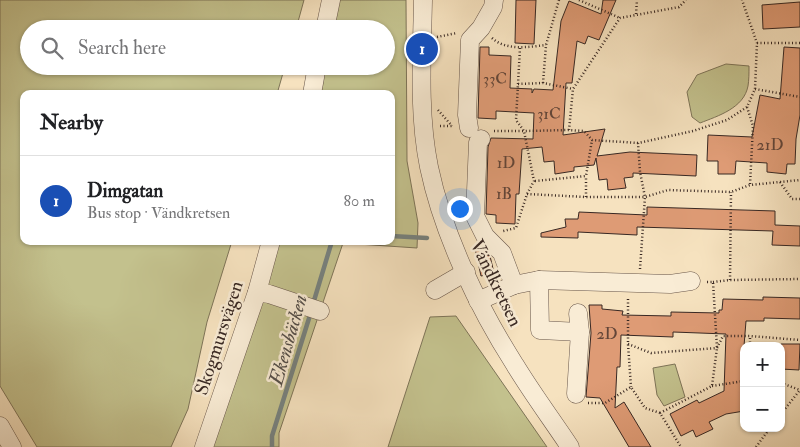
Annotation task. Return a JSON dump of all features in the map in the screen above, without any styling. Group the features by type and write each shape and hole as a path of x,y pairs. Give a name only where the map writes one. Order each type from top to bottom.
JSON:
{"street":[{"path":"327,20 331,0"},
{"name":"Vändkretsen","path":"423,0 423,126 429,166 437,199 449,235 478,301 514,365 570,447"},
{"path":"494,0 493,7 481,28 470,40 467,115 478,142 475,216 484,236 502,253 514,285"},
{"path":"313,90 316,75"},
{"name":"Skogmursvägen","path":"204,447 257,292 270,245"},
{"path":"435,290 466,272"},
{"path":"539,280 540,330 580,332"},
{"path":"478,301 514,285 539,280 670,284 691,280"},
{"path":"257,292 320,310"},
{"path":"576,394 580,332 578,313"},
{"path":"0,426 12,447"}],"path":[{"path":"543,84 546,45 559,0"},
{"path":"579,0 620,18 679,7 686,0"},
{"path":"636,14 637,0"},
{"path":"423,126 452,126 475,134 490,131 584,131 592,140 638,143 694,131 727,120 747,107 755,89 757,43 742,0"},
{"path":"568,130 573,88 620,18"},
{"path":"423,38 437,38 481,28 496,41 520,48 546,45"},
{"path":"757,43 800,43"},
{"path":"484,236 516,228 527,194 534,181 524,131 516,120 520,48"},
{"path":"518,84 543,84 573,88"},
{"path":"755,89 800,97"},
{"path":"747,107 753,126 750,185"},
{"path":"586,197 586,176 592,140"},
{"path":"638,143 640,172 645,197 639,283"},
{"path":"534,181 586,176"},
{"path":"527,194 645,197 668,190 731,192 750,185 800,180"},
{"path":"780,182 792,199 800,199"},
{"path":"730,280 731,192"},
{"path":"691,280 713,282 800,279"},
{"path":"712,386 717,348 713,282"},
{"path":"629,305 628,344 631,387 645,408 660,413 681,447"},
{"path":"717,348 723,336 798,338 800,340"},
{"path":"750,336 750,342"},
{"path":"628,344 651,353 717,348"},
{"path":"660,413 712,386 740,382"},
{"path":"785,385 800,390 785,409"},
{"path":"576,394 586,404 605,402 631,387"},
{"path":"756,447 767,432"}],"shaded area":[{"path":"0,0 304,0 298,20 20,20 20,75 282,75 278,90 20,90 20,245 231,245 207,322 188,409 171,447 37,447 0,386"},
{"path":"338,0 406,0 407,161 418,223 417,248 373,245 395,245 395,90 319,90 322,75 395,75 395,20 334,20"},
{"path":"726,64 749,66 746,94 736,106 700,123 692,117 687,92 697,75"},
{"path":"275,245 342,245 279,433 279,447 213,447"},
{"path":"456,316 547,447 388,447 430,317"},
{"path":"675,364 685,397 664,406 657,395 653,368"}],"building":[{"path":"516,0 536,0 534,44 515,43"},
{"path":"603,0 616,0 599,40 588,36 585,44 577,41 572,83 566,83 563,135 605,129 597,156 630,152 697,155 696,176 633,173 633,177 624,178 626,188 608,190 607,179 599,180 596,158 594,165 574,167 574,171 555,174 554,161 544,162 542,147 522,149 519,194 516,194 515,224 496,223 496,215 486,214 488,147 491,138 533,139 534,113 496,111 496,119 478,118 480,47 489,47 489,55 511,56 510,88 532,89 532,93 534,89 553,90 561,21 569,1 601,14"},
{"path":"800,2 800,27 763,29 762,5"},
{"path":"784,47 800,48 800,115 796,139 795,164 787,164 786,174 767,172 767,163 736,161 735,174 718,174 718,161 707,161 708,135 752,137 760,95 780,99"},
{"path":"647,207 775,211 775,225 800,226 800,246 772,245 773,231 637,227 637,235 578,232 578,238 541,237 541,233 566,227 565,219 578,219 579,212 647,215"},
{"path":"481,247 490,256 494,273 481,276 475,248"},
{"path":"763,297 800,298 800,319 764,318 764,321 746,321 744,342 740,342 740,412 726,414 709,422 713,429 696,437 693,430 681,436 670,414 697,400 699,403 724,391 726,334 673,332 673,337 621,335 620,367 617,367 615,408 624,402 651,447 629,447 600,398 586,397 591,333 589,305 602,305 602,309 623,311 622,315 671,316 671,312 719,313 719,310 722,310 723,299 763,300"},
{"path":"785,344 800,344 799,370 785,369"}],"waterway":[{"name":"Ekensbäcken","path":"395,236 427,238"},
{"name":"Ekensbäcken","path":"313,304 331,245"},
{"name":"Ekensbäcken","path":"272,447 272,436 311,312"}],"place":[{"name":"Dimgatan","path":"422,49"}]}
